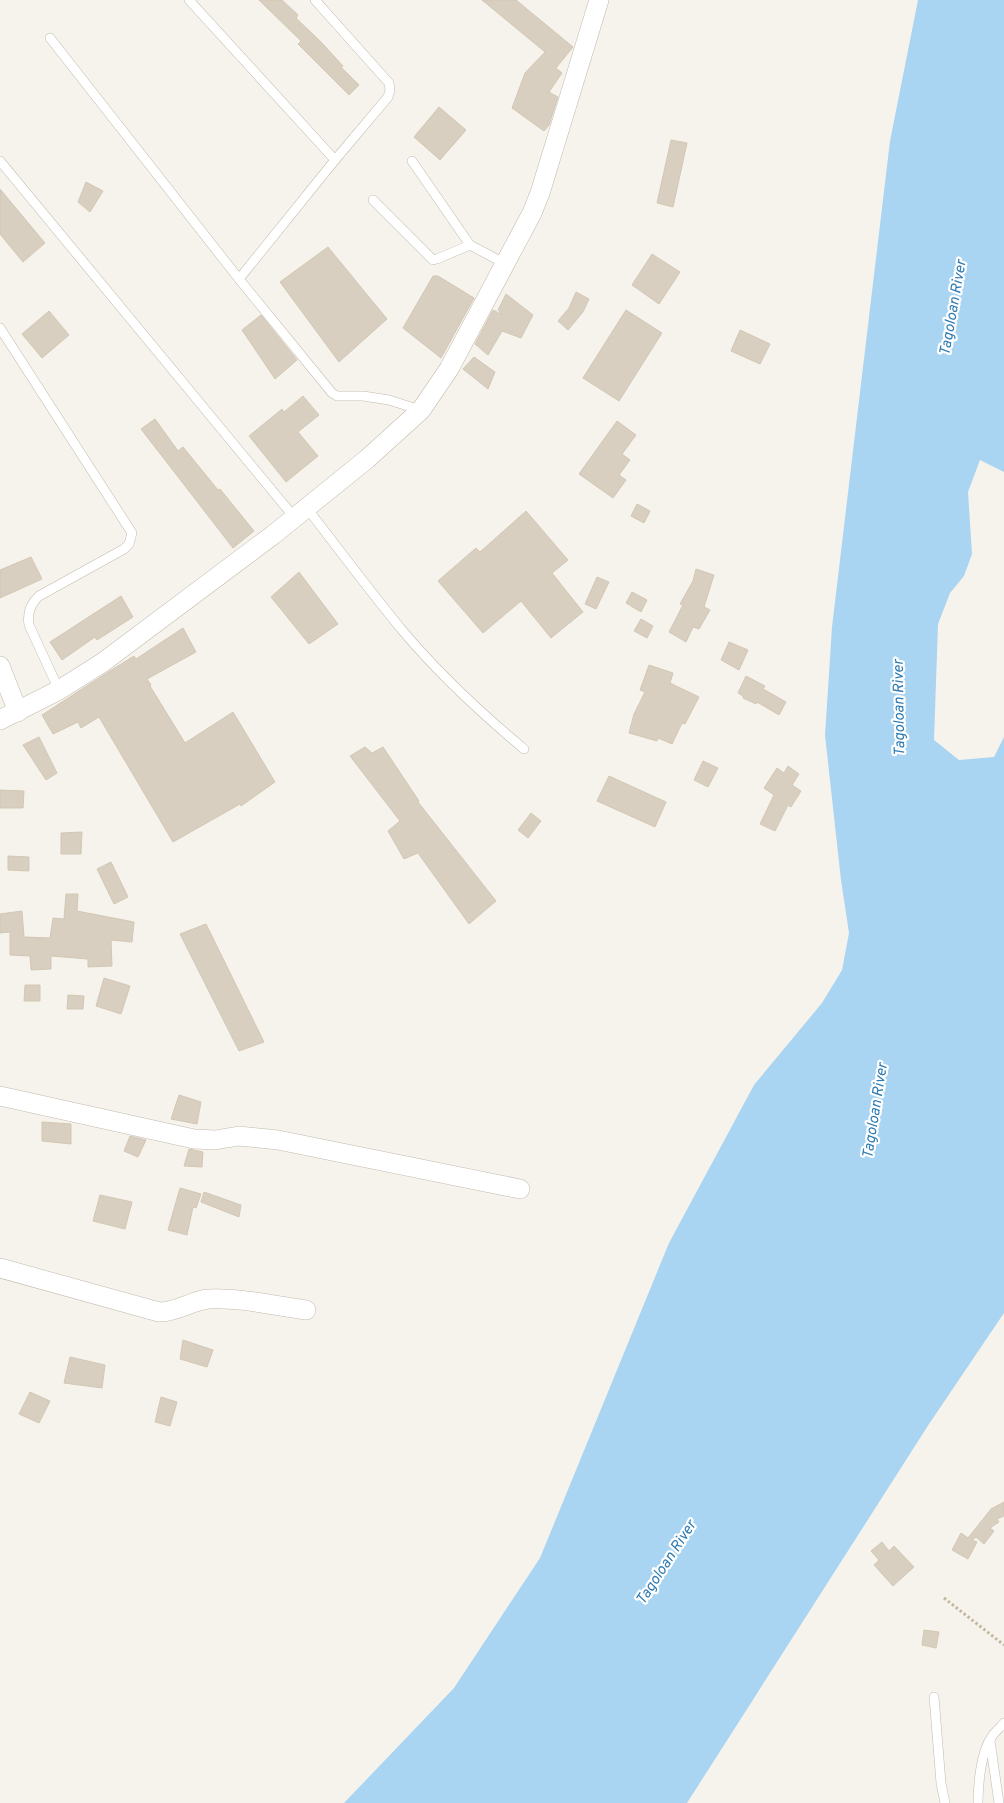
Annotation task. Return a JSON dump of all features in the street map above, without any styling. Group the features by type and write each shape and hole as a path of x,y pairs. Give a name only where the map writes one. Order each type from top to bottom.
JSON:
{"street":[{"path":"0,720 59,690 102,663 367,459 420,410 449,369 532,213 540,193 599,0"},
{"path":"0,666 18,712"},
{"path":"0,1096 194,1138 215,1140 239,1136 278,1140 520,1189"},
{"path":"0,1268 159,1312 172,1311 210,1299 228,1299 306,1310"}],"lane":[{"path":"189,0 335,160"},
{"path":"239,279 335,160 386,102 390,90 389,83 315,0"},
{"path":"50,38 239,279 332,393 337,396 363,396 389,400 420,410"},
{"path":"0,161 427,658 489,720 524,749"},
{"path":"412,161 470,244 506,264"},
{"path":"373,200 433,260 470,244"},
{"path":"0,328 132,533 129,544 124,549 33,601 28,617 29,625 59,690"},
{"path":"934,1697 945,1803"},
{"path":"978,1803 982,1761 990,1738 1004,1723"},
{"path":"990,1738 1000,1803"}],"path":[{"path":"944,1598 1004,1645"}],"water":[{"name":"Tagoloan River","path":"918,0 1004,0 1004,472 980,460 968,492 972,554 964,576 950,593 938,624 934,740 959,760 994,757 1004,737 1004,1313 929,1424 687,1803 344,1803 454,1688 540,1558 669,1243 754,1085 822,1003 842,970 849,933 841,880 825,735 832,627 890,141"}],"building":[{"path":"259,0 282,0 298,15 296,18 321,42 343,66 341,67 359,85 349,95 298,44 301,41"},
{"path":"482,0 516,0 573,47 556,68 562,73 549,92 558,97 549,125 544,131 512,108 525,73 545,52"},
{"path":"439,107 466,130 440,160 414,137"},
{"path":"671,140 687,143 673,207 657,203"},
{"path":"86,182 103,191 90,212 78,202"},
{"path":"0,189 45,243 23,262 0,234"},
{"path":"328,247 387,319 339,362 280,282"},
{"path":"652,254 680,272 659,304 632,285"},
{"path":"433,276 438,276 474,298 441,358 403,328"},
{"path":"576,292 589,299 583,312 568,330 558,321 569,308"},
{"path":"506,294 533,315 521,338 502,331 488,355 475,344 493,310 503,315 498,310"},
{"path":"626,310 662,333 619,401 583,378"},
{"path":"49,311 69,335 42,358 22,334"},
{"path":"261,315 297,360 275,379 242,330"},
{"path":"740,330 770,344 760,364 731,351"},
{"path":"474,357 495,372 488,389 463,369"},
{"path":"303,396 319,415 298,432 318,456 286,482 249,436 282,409 284,412"},
{"path":"155,419 178,451 183,447 254,531 233,548 141,429"},
{"path":"617,421 636,435 622,454 630,460 619,475 626,480 613,498 579,474"},
{"path":"637,504 650,511 644,523 631,516"},
{"path":"526,511 568,560 552,573 583,612 551,638 521,601 483,633 438,581 476,548 480,552"},
{"path":"31,557 42,579 0,598 0,570"},
{"path":"696,569 714,575 704,607 710,610 699,629 693,627 686,642 669,632 683,605 680,604 693,581"},
{"path":"299,572 338,624 309,644 271,597"},
{"path":"597,577 609,582 596,609 585,604"},
{"path":"632,592 647,600 641,612 626,603"},
{"path":"121,596 133,617 97,640 95,637 62,660 50,642"},
{"path":"641,619 653,626 647,638 634,631"},
{"path":"183,628 196,652 147,679 150,686 185,743 233,712 275,782 241,806 240,804 173,842 99,717 81,728 78,722 53,734 42,715 134,656 136,659"},
{"path":"729,642 748,650 739,670 721,660"},
{"path":"649,665 673,673 670,683 699,697 685,724 682,723 672,744 658,738 657,741 629,733 634,714 645,692 640,690"},
{"path":"746,676 765,686 763,689 786,702 779,715 757,702 756,704 743,698 738,693"},
{"path":"39,737 57,773 46,780 23,745"},
{"path":"365,747 372,753 383,747 418,802 496,901 469,924 418,853 404,859 388,831 400,821 350,756"},
{"path":"703,761 718,768 708,787 694,780"},
{"path":"788,766 799,774 792,785 801,791 791,807 788,805 775,831 760,824 774,795 764,788 777,768 784,773"},
{"path":"609,776 666,802 655,827 597,801"},
{"path":"0,790 24,791 23,808 0,808"},
{"path":"531,813 541,821 528,838 518,830"},
{"path":"82,832 81,854 61,854 61,833"},
{"path":"8,856 29,857 29,871 8,870"},
{"path":"111,862 128,897 114,904 97,869"},
{"path":"66,894 78,894 77,911 134,922 132,942 111,940 112,966 88,967 88,959 51,956 51,969 31,970 30,956 10,955 10,932 0,933 0,914 22,911 24,937 50,938 53,918 64,919"},
{"path":"206,924 264,1042 239,1051 180,934"},
{"path":"104,978 130,986 121,1014 96,1006"},
{"path":"25,985 40,985 40,1001 24,1001"},
{"path":"68,995 84,996 83,1009 67,1009"},
{"path":"179,1095 201,1102 197,1124 171,1119"},
{"path":"42,1122 71,1124 71,1144 42,1141"},
{"path":"130,1136 146,1140 138,1157 124,1151"},
{"path":"189,1149 203,1152 202,1167 184,1166"},
{"path":"180,1188 201,1194 196,1208 193,1207 187,1235 168,1230"},
{"path":"204,1192 241,1205 239,1217 201,1202"},
{"path":"100,1195 132,1202 125,1229 93,1221"},
{"path":"183,1340 213,1350 207,1367 180,1359"},
{"path":"70,1357 105,1365 102,1388 64,1383"},
{"path":"30,1392 50,1401 39,1423 19,1414"},
{"path":"161,1397 177,1402 170,1426 155,1422"},
{"path":"1004,1502 1004,1516 997,1519 999,1522 990,1528 994,1531 984,1544 976,1537 972,1540 977,1542 968,1559 952,1550 961,1533 968,1538 991,1509"},
{"path":"882,1542 889,1551 894,1546 914,1567 893,1586 874,1565 879,1560 871,1551"},
{"path":"924,1630 939,1632 936,1648 922,1645"}]}
